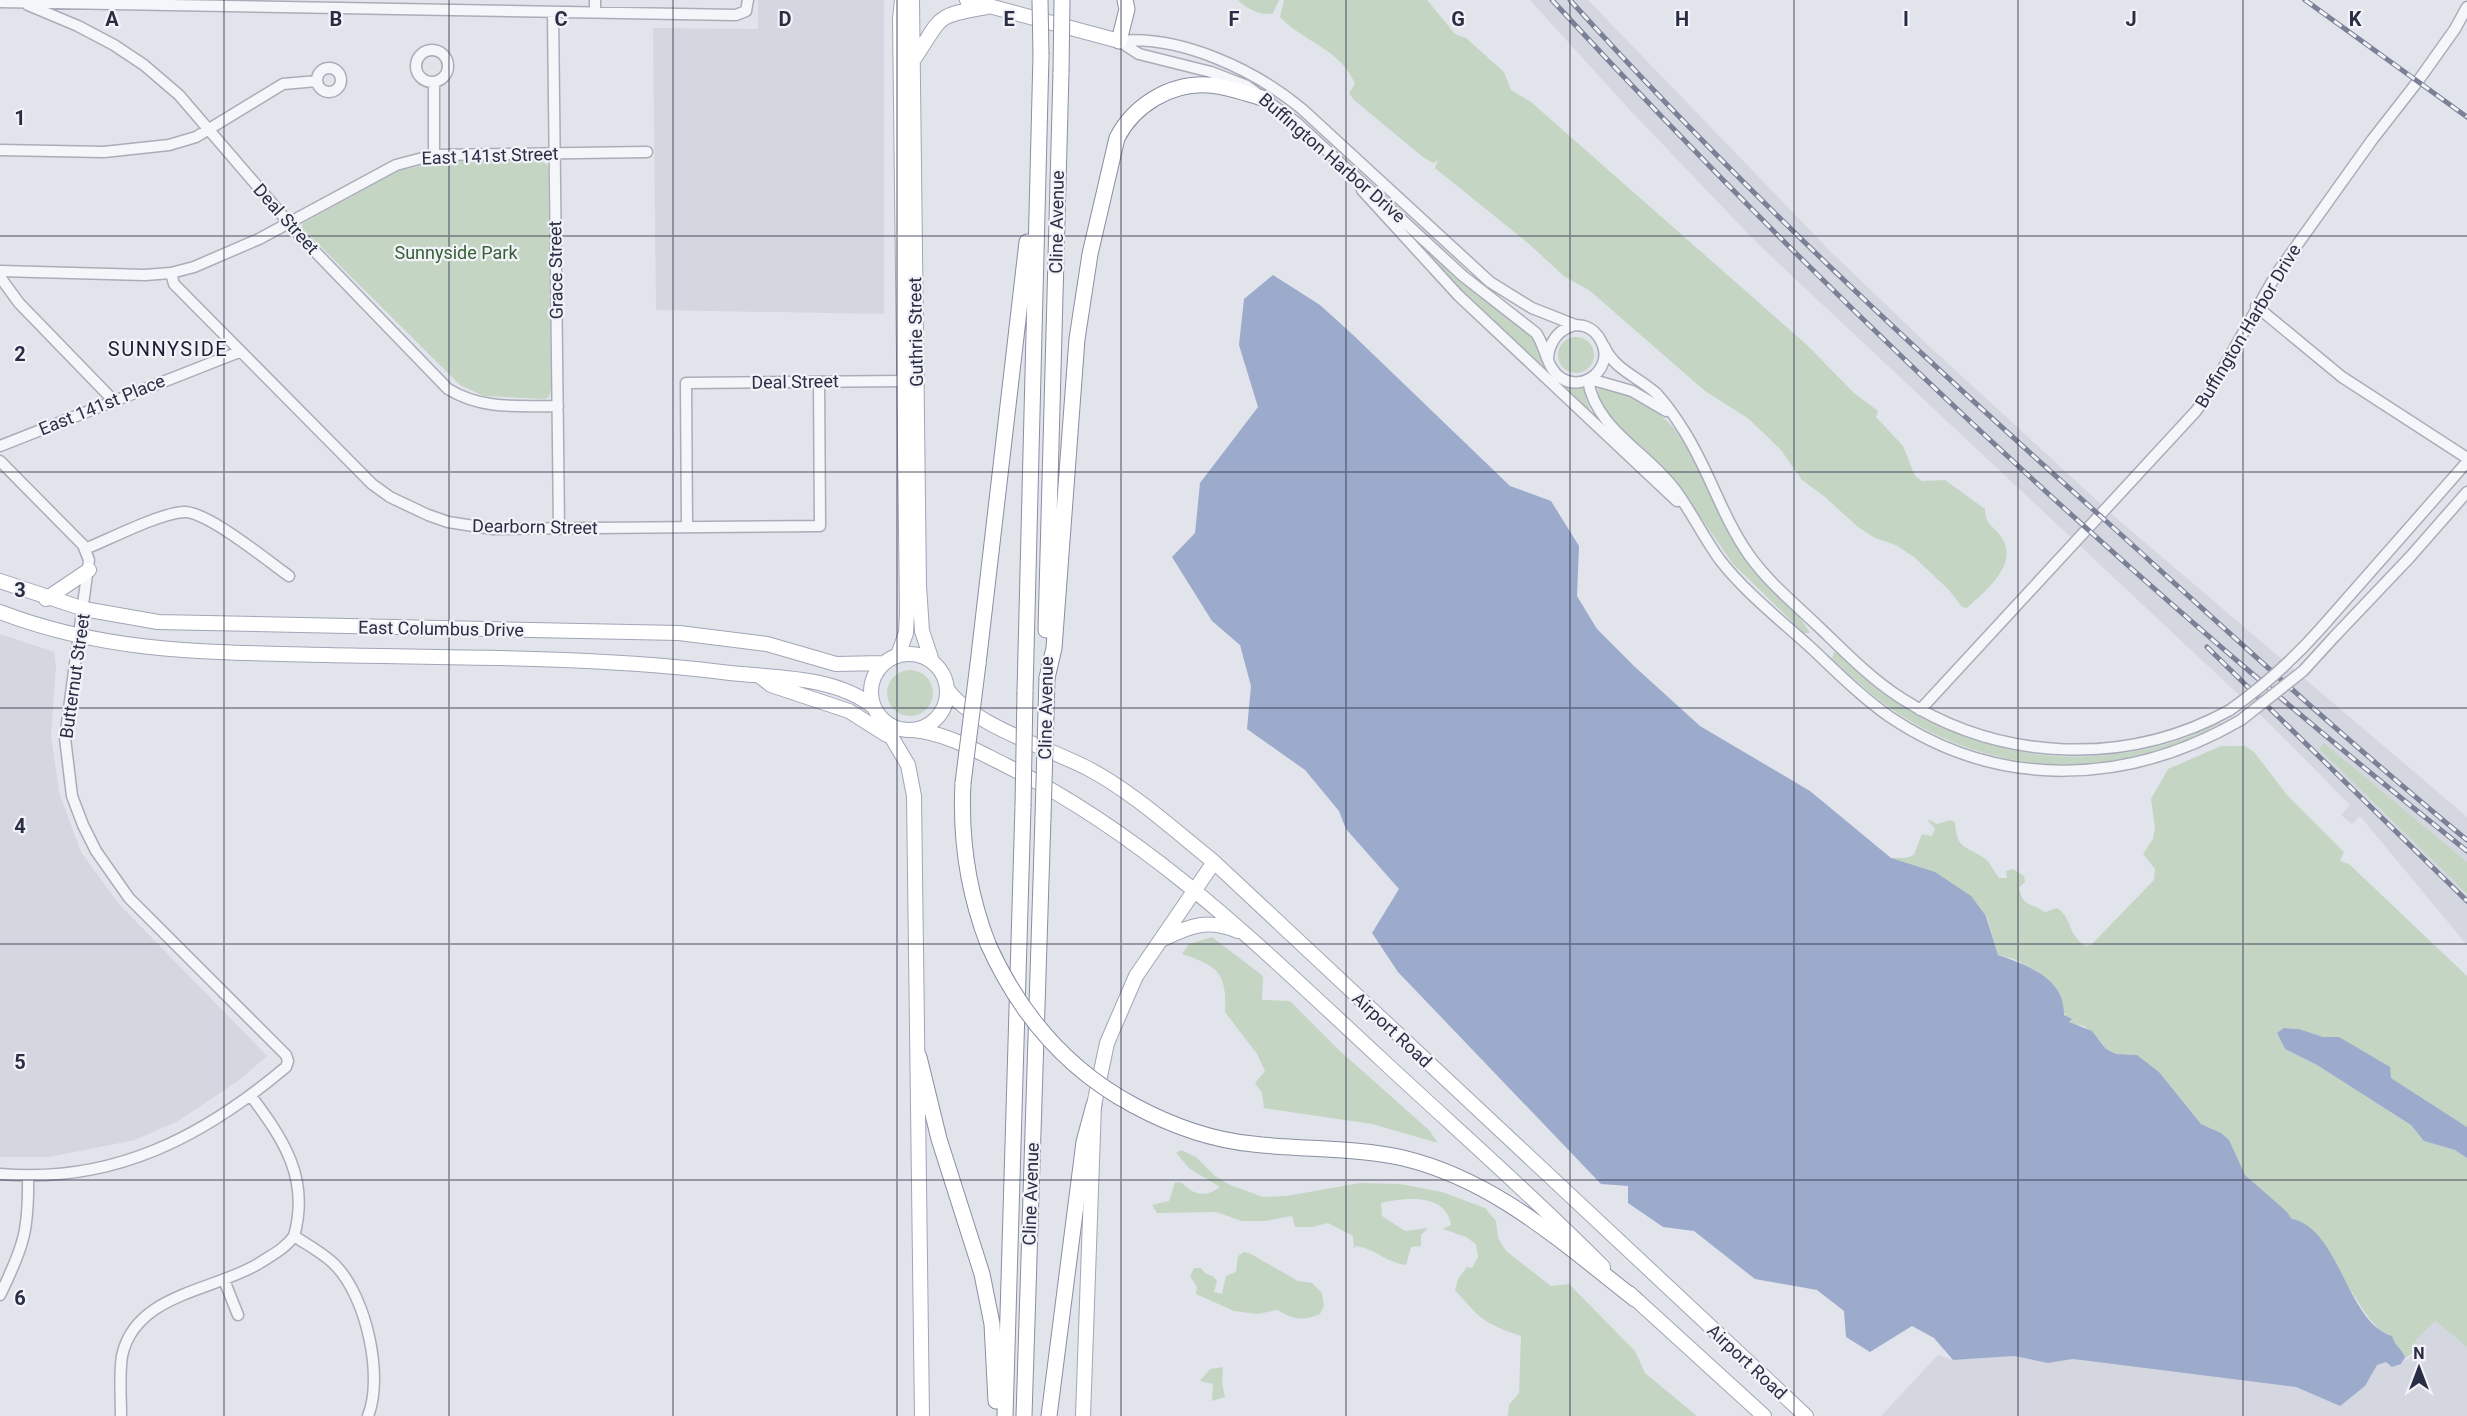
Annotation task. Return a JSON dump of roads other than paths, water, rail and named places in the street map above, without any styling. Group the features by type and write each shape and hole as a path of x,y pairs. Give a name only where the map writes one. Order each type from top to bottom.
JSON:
{"highway":[{"name":"Cline Avenue","path":"1005,1416 1023,806 1041,55 1040,0"},
{"name":"Cline Avenue","path":"1024,1416 1047,678 1046,602 1062,0"},
{"path":"1119,41 1126,9 1125,0"},
{"path":"1047,678 1053,648 1077,339 1090,254 1117,138 1123,127 1145,104 1183,87 1209,85 1266,99"},
{"path":"1037,150 963,783 962,825 966,869 974,903 988,944 1012,991 1047,1038 1082,1072 1132,1105 1173,1124 1227,1140 1390,1155 1453,1174 1512,1204 1635,1299"},
{"path":"919,1058 939,1139 982,1274 992,1324 996,1416"},
{"path":"1049,1416 1084,1142 1094,1105"}],"main road":[{"name":"Guthrie Street","path":"902,0 919,608 924,640 932,662"},
{"name":"Guthrie Street","path":"898,655 906,633 907,612 904,381 908,154 914,59 912,0"},
{"path":"967,0 1119,41"},
{"path":"914,59 930,31 943,18 958,12 993,7"},
{"path":"46,599 89,570"},
{"name":"East Columbus Drive","path":"0,581 46,599 127,618 194,624 679,633 746,640 836,664 883,663"},
{"name":"East Columbus Drive","path":"0,612 79,637 179,652 590,660 684,666 845,690 876,712"},
{"path":"876,712 892,727 913,730 928,725 936,719 946,701 947,689 942,672 932,662 918,654 898,655 883,663 871,684 876,712 908,765 914,796 922,1416"},
{"path":"760,676 771,685 849,711 895,741"},
{"name":"Airport Road","path":"947,689 967,711 1107,780 1173,828 1214,862 1806,1416"},
{"name":"Airport Road","path":"913,730 953,739 1066,797 1113,827 1196,890 1563,1227 1635,1299 1764,1416"},
{"path":"1083,1416 1094,1105 1114,1021 1136,976 1214,862"},
{"path":"1159,942 1198,923 1216,923 1246,934"}],"street":[{"path":"595,0 595,12"},
{"path":"0,2 441,5 553,12 735,15 747,6"},
{"name":"Deal Street","path":"22,2 78,26 129,54 179,95 289,223 448,389 486,405 558,406"},
{"name":"Buffington Harbor Drive","path":"1920,710 2180,430 2212,388 2256,306 2310,225 2455,29 2467,7"},
{"name":"Grace Street","path":"553,12 560,529"},
{"path":"2455,29 2467,24"},
{"name":"Buffington Harbor Drive","path":"1119,41 1145,39 1215,58 1273,86 1302,109 1490,282 1532,308 1576,326"},
{"name":"Buffington Harbor Drive","path":"1119,41 1139,54 1228,78 1247,86 1266,99 1357,177 1463,276 1536,333 1548,358"},
{"path":"0,150 137,150 191,139 283,84 317,81"},
{"path":"434,82 434,155"},
{"name":"East 141st Street","path":"0,271 110,275 171,273 225,256 396,165 434,155 647,152"},
{"path":"1333,158 1458,295 1693,518"},
{"name":"Dearborn Street","path":"171,273 174,284 357,471 408,507 448,522 470,526 560,529 820,526 819,382"},
{"path":"0,277 19,303 113,400"},
{"path":"1679,423 1666,411 1632,391 1589,380 1568,381 1558,376 1548,358 1548,349 1558,332 1576,326 1594,332 1615,364 1656,393 1679,423 1738,538 1751,557 1784,594 1872,676 1920,710 1986,738 2037,748 2072,750 2120,747 2156,740 2195,727 2230,710 2277,674 2322,627 2467,460 2342,377 2256,306"},
{"path":"1589,380 1603,365 1604,346"},
{"name":"East 141st Place","path":"0,446 239,352"},
{"path":"1589,380 1596,409 1676,490 1720,560 1745,588 1853,688 1909,729 1965,754 2000,764 2037,769 2073,771 2107,768 2176,752 2241,720 2303,671 2467,492"},
{"name":"Deal Street","path":"687,527 686,383 904,381"},
{"path":"0,461 86,549 172,514 191,512 207,518 289,576"},
{"name":"Butternut Street","path":"86,549 89,570 67,706 65,738 72,796 91,843 129,898 286,1055 288,1061 286,1066 251,1096"},
{"path":"0,1174 75,1172 129,1161 180,1141 251,1096 278,1131 291,1158 298,1200 294,1236 270,1256 224,1280 166,1302 136,1328 122,1358 121,1415"},
{"path":"0,1295 16,1264 26,1233 28,1175"},
{"path":"294,1236 328,1258 338,1268 359,1302 375,1382 374,1400 369,1416"},
{"path":"224,1280 238,1315"}],"water":[{"path":"1273,275 1320,305 1510,486 1551,501 1579,546 1577,596 1597,629 1700,726 1810,791 1891,858 1935,872 1971,896 1986,916 1998,955 2031,968 2051,982 2063,1002 2064,1015 2072,1019 2069,1022 2092,1031 2106,1049 2116,1054 2137,1055 2159,1072 2201,1124 2221,1133 2229,1140 2245,1175 2292,1219 2308,1226 2322,1240 2364,1314 2377,1328 2392,1336 2402,1351 2405,1357 2401,1364 2392,1367 2386,1362 2377,1365 2365,1386 2340,1406 2296,1387 2073,1359 2048,1363 2014,1356 1953,1360 1934,1338 1912,1326 1870,1352 1846,1337 1844,1311 1817,1290 1755,1279 1694,1231 1663,1227 1628,1203 1628,1186 1601,1184 1398,972 1372,933 1399,889 1346,829 1339,811 1305,770 1247,729 1251,686 1240,645 1212,621 1172,557 1195,533 1200,483 1258,407 1239,345 1244,299"},
{"path":"2284,1028 2299,1029 2323,1037 2339,1037 2390,1067 2391,1078 2467,1127 2467,1158 2455,1150 2424,1141 2411,1125 2317,1065 2285,1049 2277,1033"}],"railway":[{"path":"1552,0 1769,226 1993,443 2226,652 2467,851"},
{"path":"1570,0 1698,136 1899,332 2285,683 2467,840"},
{"path":"2305,0 2467,117"},
{"path":"2207,647 2467,901"}],"district":[{"name":"SUNNYSIDE","path":"168,349"}],"park label":[{"name":"Sunnyside Park","path":"456,253"}]}
